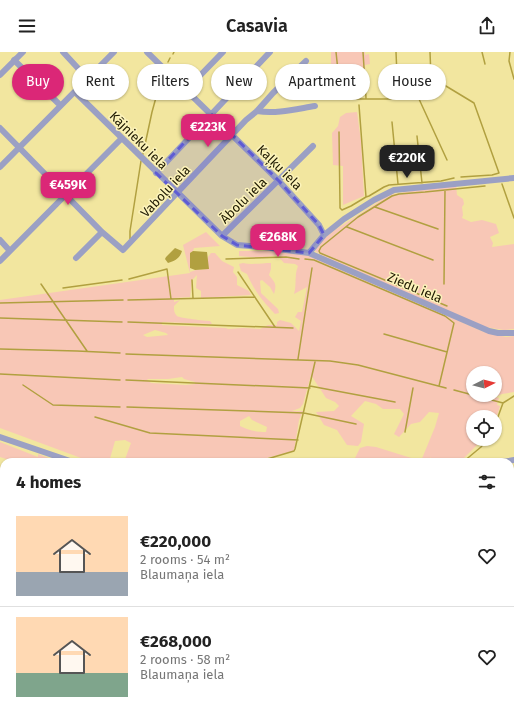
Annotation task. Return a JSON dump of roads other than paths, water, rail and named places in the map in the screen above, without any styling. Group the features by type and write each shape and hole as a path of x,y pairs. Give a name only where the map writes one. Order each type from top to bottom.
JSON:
{"street":[{"path":"0,75 23,52"},
{"path":"63,52 74,64"},
{"path":"102,64 114,52"},
{"name":"Kaļķu iela","path":"147,52 159,64"},
{"path":"203,73 223,52"},
{"path":"156,172 270,52"},
{"path":"14,60 60,106"},
{"name":"Vaboļu iela","path":"102,232 123,250 178,194 246,120 257,111 306,61"},
{"path":"0,167 72,94"},
{"name":"Kājnieku iela","path":"82,100 222,236"},
{"name":"Kaļķu iela","path":"196,100 279,181 319,225 324,235"},
{"path":"257,111 265,113 284,112 315,106"},
{"path":"0,128 102,232 76,258"},
{"path":"0,261 122,138"},
{"name":"Ābolu iela","path":"222,236 313,146"},
{"path":"309,253 324,235 344,219 374,200 394,190 514,178"},
{"name":"Ziedu iela","path":"222,236 237,245 309,253 489,331 498,333 514,333"},
{"path":"0,240 10,251"},
{"path":"0,437 61,458"}],"waterway":[{"path":"336,52 341,99 378,99"},
{"path":"363,52 364,64"},
{"path":"396,52 397,64"},
{"path":"430,52 431,77 474,103 499,173 492,175 461,177"},
{"path":"482,52 485,64"},
{"path":"510,52 509,61 514,79"},
{"path":"168,62 170,58"},
{"path":"143,154 155,100"},
{"path":"419,100 447,160"},
{"path":"359,105 366,197"},
{"path":"392,122 398,184"},
{"path":"339,132 340,208 342,210 389,185 441,181 454,178"},
{"path":"417,136 422,183"},
{"path":"130,239 141,161"},
{"path":"502,184 514,218"},
{"path":"447,306 320,253 319,251 321,247 358,217 392,196 399,194 485,186"},
{"path":"444,284 445,190"},
{"path":"375,207 438,229"},
{"path":"347,227 433,260"},
{"path":"226,259 286,257 299,259"},
{"path":"305,259 314,260 445,316 454,323 439,386"},
{"path":"298,359 312,268"},
{"path":"129,279 167,269 171,299"},
{"path":"238,272 275,327"},
{"path":"63,288 122,280"},
{"path":"192,280 193,298"},
{"path":"41,284 87,351"},
{"path":"128,300 255,297"},
{"path":"0,303 123,300"},
{"path":"0,318 122,322"},
{"path":"128,322 293,328"},
{"path":"384,334 447,352"},
{"path":"0,349 120,353"},
{"path":"126,354 330,361 358,365 446,388"},
{"path":"270,458 294,451 295,449 315,362"},
{"path":"0,374 120,380"},
{"path":"126,380 310,388"},
{"path":"23,385 53,405 120,407"},
{"path":"310,386 395,402"},
{"path":"405,432 413,388"},
{"path":"454,390 503,403"},
{"path":"500,410 503,403 514,396"},
{"path":"127,407 304,413 356,424"},
{"path":"95,417 150,433 298,440"},
{"path":"468,458 482,446"}]}
